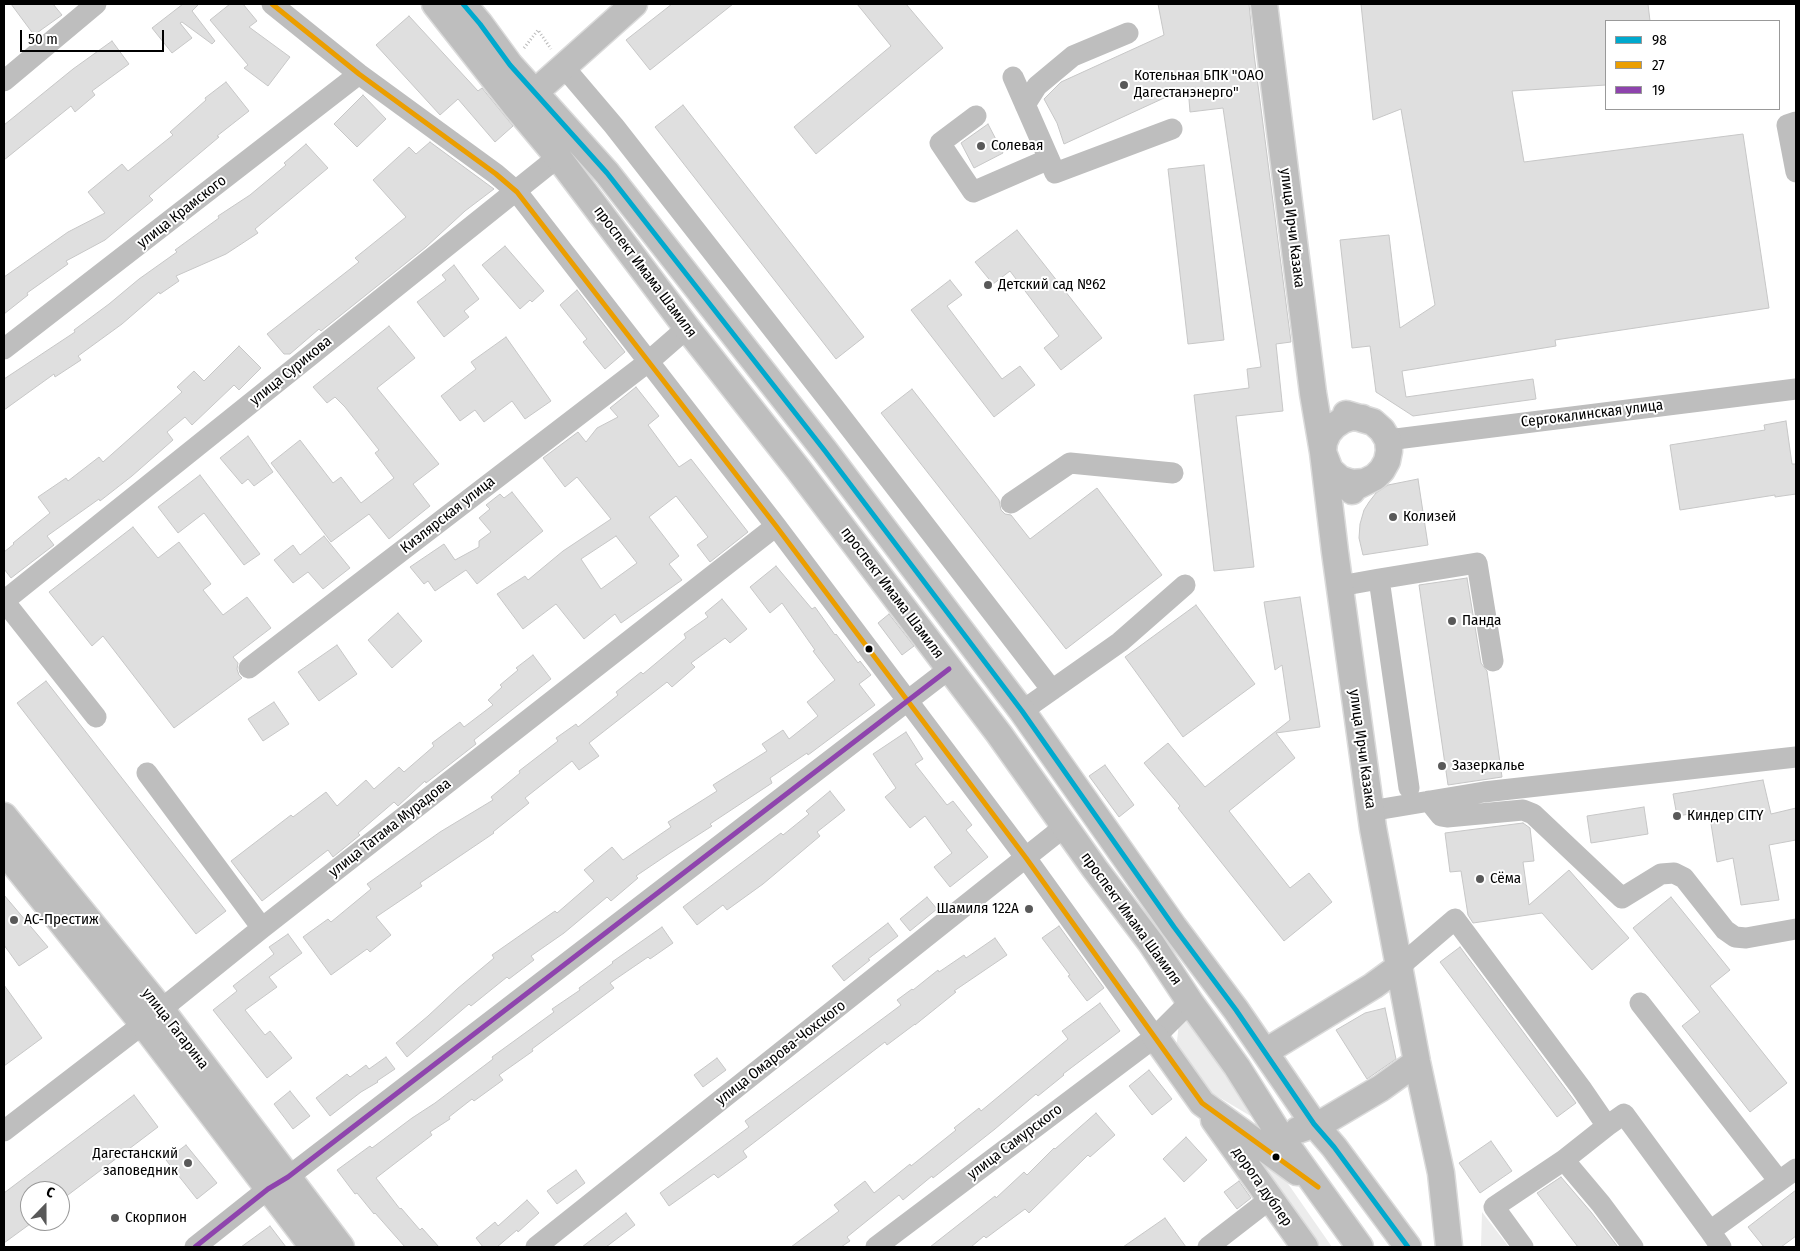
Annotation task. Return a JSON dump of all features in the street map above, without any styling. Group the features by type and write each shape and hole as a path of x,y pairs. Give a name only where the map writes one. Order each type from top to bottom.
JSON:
{"main road":[{"name":"проспект Имама Шамиля","path":"435,4 526,100 569,150 687,328 798,469 999,734 1064,827 1151,943 1190,1002 1237,1067 1281,1136 1360,1247"},
{"name":"проспект Имама Шамиля","path":"463,4 510,65 526,100"},
{"path":"526,100 634,4"},
{"name":"улица Ирчи Казака","path":"1264,4 1313,393 1323,452 1370,811 1417,1062 1441,1173 1449,1247"},
{"name":"проспект Имама Шамиля","path":"569,150 607,173 825,451 1022,710 1314,1124 1334,1147 1408,1247"},
{"path":"1313,393 1322,402 1344,413 1373,422 1382,430 1388,440 1389,451 1385,466 1375,477 1355,487 1347,496 1335,518 1333,529"},
{"path":"1362,418 1352,417 1342,420 1334,426 1324,442 1323,452 1330,470 1340,478 1352,483 1365,482"},
{"name":"улица Гагарина","path":"4,816 278,1183 341,1247"},
{"name":"улица Гагарина","path":"4,851 152,1016"},
{"path":"1265,1052 1373,986 1399,967"},
{"name":"дорога дублер","path":"1155,1037 1305,1247"},
{"path":"1281,1136 1326,1120 1381,1088 1417,1062"},
{"path":"1202,1103 1318,1187"},
{"name":"улица Гагарина","path":"278,1183 313,1247"}],"street":[{"path":"4,80 96,4"},
{"path":"272,4 360,74 496,174 516,192 776,526 1026,858 1155,1037"},
{"path":"1025,105 1038,86 1073,56 1128,32"},
{"path":"562,66 614,126 1052,690"},
{"name":"улица Крамского","path":"4,349 360,74"},
{"path":"1013,77 1056,173 1172,129"},
{"path":"976,116 940,143 973,192 1049,159"},
{"path":"1796,122 1787,125 1796,172"},
{"name":"улица Сурикова","path":"4,601 569,150"},
{"name":"Кизлярская улица","path":"249,668 648,362 687,328"},
{"name":"Сергокалинская улица","path":"1388,440 1796,389"},
{"path":"1011,503 1070,463 1173,473"},
{"name":"улица Татама Мурадова","path":"4,1131 776,526"},
{"path":"1340,586 1478,563 1493,661"},
{"path":"1379,579 1409,788"},
{"path":"1022,710 1120,642 1185,585"},
{"path":"4,601 96,717"},
{"path":"195,1247 949,669"},
{"path":"1370,811 1484,792 1796,757"},
{"path":"146,773 262,928"},
{"path":"1429,801 1441,816 1447,818 1523,810 1533,814 1622,898 1661,874 1674,873 1684,878 1725,930 1735,937 1746,938 1796,929"},
{"name":"улица Омарова-Чохского","path":"536,1247 1064,827"},
{"path":"1399,967 1455,919 1581,1088 1607,1126"},
{"name":"улица Самурского","path":"876,1247 1155,1037 1190,1002"},
{"path":"1523,1247 1494,1206 1564,1160 1624,1114 1716,1239 1788,1175 1640,1003"},
{"path":"1564,1160 1601,1204 1632,1247"},
{"path":"1208,1247 1270,1198"}],"path":[{"path":"520,53 538,30"}],"shaded area":[{"path":"1188,1019 1254,1118 1210,1092 1176,1051 1179,1022"},
{"path":"1248,1142 1266,1152 1332,1247 1319,1247"},
{"path":"1482,1212 1509,1247 1481,1247"}],"building":[{"path":"11,4 53,4 62,15 34,35"},
{"path":"183,4 199,4 192,11 215,41 212,44 182,22 180,23 192,38 172,53 152,28"},
{"path":"230,4 243,4 257,21 249,27 290,57 268,86 244,68 248,65 210,20"},
{"path":"672,4 733,4 650,70 626,40"},
{"path":"857,4 906,4 943,48 816,154 794,127 891,46"},
{"path":"1158,4 1249,4 1291,342 1276,344 1283,411 1236,416 1254,567 1214,571 1194,395 1249,388 1247,369 1261,367 1223,108 1190,112 1188,87 1064,144 1057,123 1044,99 1061,82 1164,35"},
{"path":"1361,4 1648,4 1650,20 1605,20 1605,85 1512,91 1524,162 1743,134 1769,308 1555,340 1556,346 1402,371 1406,397 1533,379 1536,399 1413,416 1376,392 1370,346 1352,348 1340,240 1389,235 1400,328 1435,305 1401,109 1373,120"},
{"path":"409,16 478,91 482,88 513,126 495,142 458,99 440,115 376,45"},
{"path":"112,41 129,64 92,91 95,95 75,112 71,106 4,160 4,125 73,69"},
{"path":"226,82 249,111 217,136 219,137 149,196 153,200 105,240 66,261 68,264 27,293 28,295 4,314 4,277 68,232 105,213 88,192 122,164 128,171 173,135 170,132 206,100 205,98"},
{"path":"363,95 386,119 357,147 334,124"},
{"path":"683,105 864,337 836,359 655,127"},
{"name":"Солевая","path":"988,124 1003,153 974,168 961,143"},
{"path":"430,142 494,189 465,211 426,247 321,331 319,329 290,354 284,354 267,334 359,262 355,258 406,217 373,180 409,147 416,154"},
{"path":"306,144 328,168 255,229 258,233 226,254 176,276 179,281 160,294 159,292 122,324 78,356 81,360 55,377 54,374 4,410 4,379 75,332 74,330 139,279 177,252 175,250 219,218 218,216 250,195 286,165 284,163"},
{"path":"1204,165 1224,340 1188,344 1168,169"},
{"path":"1017,230 1102,338 1061,370 1044,348 1059,336 1010,271 993,284 975,262"},
{"path":"505,246 544,291 532,302 530,300 520,309 482,265"},
{"path":"454,265 479,299 464,311 469,317 444,337 417,302 446,280 442,275"},
{"path":"950,280 962,295 947,306 1002,379 1020,366 1035,385 994,417 911,310"},
{"path":"577,290 625,352 605,369 583,342 587,339 560,305"},
{"path":"389,326 415,358 377,388 439,464 413,484 430,506 389,539 369,514 331,542 271,463 300,440 333,483 341,477 361,503 394,478 375,453 379,450 345,407 335,397 327,403 313,387"},
{"path":"506,337 551,401 525,419 512,401 484,422 475,410 460,421 441,396 476,369 471,362"},
{"path":"239,346 261,368 239,390 234,385 192,425 185,417 167,432 173,440 100,501 99,499 47,536 54,545 11,578 4,569 4,552 50,513 38,497 66,478 68,481 99,457 103,462 182,392 177,387 194,371 204,381"},
{"path":"636,387 659,416 648,425 679,467 691,459 748,532 710,562 697,545 708,537 676,496 649,517 679,556 669,564 682,580 621,623 615,614 584,639 556,604 523,629 497,594 525,576 528,580 563,551 611,519 577,477 565,487 543,458 578,432 586,442 597,428 618,417 610,408","holes":["616,536 637,563 601,589 581,559"]},
{"path":"912,389 999,500 1001,510 1005,514 1011,515 1030,539 1097,488 1162,575 1066,649 881,413"},
{"path":"1786,421 1792,464 1796,464 1796,494 1775,497 1775,495 1680,510 1670,445 1765,430 1764,425"},
{"path":"248,436 273,472 254,486 248,479 242,484 220,458"},
{"path":"200,475 260,554 244,565 204,513 178,533 158,507"},
{"name":"Колизей","path":"1418,479 1428,545 1363,555 1359,538 1360,524 1364,510 1369,502 1376,493 1388,485"},
{"path":"512,492 543,531 477,584 466,570 435,591 428,581 424,584 410,567 444,544 455,560 479,547 479,541 491,532 479,518 490,509 486,505 500,494 504,498"},
{"path":"133,527 158,558 179,542 211,584 203,590 223,615 247,597 271,628 233,657 238,663 237,669 242,678 174,728 103,636 92,646 49,592"},
{"path":"324,536 350,568 323,589 308,572 293,583 274,560 293,545 300,555"},
{"path":"776,566 812,609 815,607 858,663 860,661 871,675 859,684 875,705 808,755 807,753 770,778 772,783 710,824 712,826 636,876 638,878 611,901 607,897 564,933 531,956 534,960 509,979 507,977 471,1006 469,1004 407,1057 396,1043 494,958 492,955 555,911 557,913 594,881 584,870 612,847 623,860 671,827 668,822 717,791 713,785 767,751 762,744 783,730 789,739 818,716 807,702 835,680 813,651 815,650 782,603 770,613 750,587"},
{"path":"1467,578 1481,663 1487,671 1502,777 1448,785 1419,585"},
{"path":"1300,597 1320,727 1276,733 1295,758 1229,811 1290,888 1309,873 1332,902 1284,941 1178,808 1180,806 1144,763 1168,743 1205,787 1290,720 1282,665 1275,670 1264,602"},
{"path":"722,599 747,629 730,643 725,638 691,663 695,667 672,687 667,682 589,743 599,756 579,770 572,761 525,798 529,803 494,833 420,883 422,886 376,917 391,935 370,952 367,949 331,975 303,937 328,919 331,922 371,889 367,884 440,832 493,800 491,797 520,773 519,771 558,741 556,738 576,724 578,727 618,695 616,692 641,672 643,674 686,638 684,634 708,617 705,613"},
{"path":"1196,605 1255,684 1183,737 1125,657"},
{"path":"398,613 422,641 392,668 368,640"},
{"path":"889,614 914,646 902,655 878,623"},
{"path":"337,645 357,674 319,701 298,672"},
{"path":"533,655 551,679 474,740 476,744 426,783 425,781 398,806 394,802 358,833 360,835 333,857 328,850 262,901 231,861 291,815 293,817 326,792 337,806 366,780 374,789 399,767 404,772 434,746 432,743 460,722 464,727 493,705 488,700 502,687 500,685 518,670 516,668"},
{"path":"46,681 226,911 196,934 17,703"},
{"path":"274,702 289,724 263,741 248,719"},
{"path":"906,732 923,759 915,764 947,805 953,801 972,825 966,830 988,857 950,887 934,867 952,853 925,816 910,828 885,797 896,788 873,754"},
{"path":"1105,765 1134,805 1119,817 1089,776"},
{"path":"1763,780 1771,814 1796,808 1796,840 1769,845 1779,900 1741,905 1733,858 1717,862 1709,811 1677,816 1673,794"},
{"path":"830,791 845,810 817,832 820,836 763,884 727,910 723,905 697,925 683,907 781,833 783,835 809,814 806,811"},
{"path":"1644,807 1648,834 1591,843 1587,816"},
{"path":"1523,823 1530,828 1534,861 1523,862 1529,905 1569,870 1629,938 1592,970 1542,913 1473,923 1468,915 1461,871 1450,872 1445,833"},
{"name":"АС-Престиж","path":"4,895 48,947 19,966 4,945"},
{"path":"927,897 937,909 910,931 900,919"},
{"path":"1671,897 1730,970 1710,986 1787,1083 1750,1112 1682,1026 1700,1012 1633,928"},
{"path":"888,923 898,936 868,959 870,960 844,981 832,966"},
{"path":"1059,926 1104,988 1087,1001 1042,938"},
{"path":"662,927 673,943 650,959 648,957 610,983 614,988 499,1075 503,1080 474,1101 472,1099 449,1117 450,1119 430,1132 432,1135 376,1178 400,1209 420,1230 422,1228 439,1247 405,1247 357,1193 355,1194 337,1170 370,1146 372,1148 435,1103 493,1059 492,1057 554,1012 552,1009 580,990 579,988 612,962"},
{"path":"288,934 302,953 269,977 277,987 245,1010 265,1035 270,1031 292,1058 267,1078 213,1010 237,991 233,986 274,954 269,947"},
{"path":"995,938 1007,955 954,991 956,992 887,1045 885,1042 743,1151 747,1157 718,1178 714,1174 669,1206 660,1193 749,1127 745,1121 901,1005 897,1000 912,989 938,970 939,972 964,955 966,958"},
{"path":"1460,947 1576,1103 1557,1117 1440,962"},
{"path":"4,985 42,1038 4,1066"},
{"path":"1100,1003 1120,1031 1063,1074 1038,1096 1036,1094 995,1129 903,1200 899,1195 847,1237 850,1241 841,1247 791,1247 839,1211 834,1205 865,1181 874,1193 956,1130 954,1128 979,1108 981,1111 1068,1039 1062,1031"},
{"path":"1385,1008 1396,1059 1367,1079 1336,1030 1365,1013"},
{"path":"386,1057 395,1069 330,1116 316,1098 347,1074 350,1077 366,1065 369,1069"},
{"path":"717,1058 726,1070 703,1087 694,1075"},
{"path":"1149,1070 1172,1099 1152,1115 1129,1086"},
{"path":"290,1091 310,1116 293,1129 274,1104"},
{"path":"134,1095 158,1127 70,1193 70,1181 20,1181 20,1231 4,1243 4,1193"},
{"path":"1096,1113 1115,1135 1090,1157 1088,1155 1029,1213 1025,1209 986,1238 984,1236 971,1247 930,1247 995,1196 996,1198 1024,1172 1027,1175 1054,1148"},
{"path":"1186,1137 1207,1160 1184,1182 1163,1159"},
{"path":"1491,1141 1512,1171 1480,1193 1459,1163"},
{"path":"186,1145 217,1183 197,1199 166,1160"},
{"path":"576,1170 585,1183 557,1204 547,1191"},
{"path":"1561,1177 1618,1247 1578,1247 1537,1193"},
{"path":"1239,1181 1251,1198 1237,1209 1224,1192"},
{"path":"1796,1190 1796,1236 1781,1247 1764,1247 1748,1227"},
{"path":"527,1200 539,1213 518,1232 517,1230 497,1247 483,1247 476,1238 495,1222 498,1226"},
{"path":"626,1213 635,1225 606,1247 582,1247"},
{"path":"1165,1218 1186,1247 1123,1247"},
{"path":"270,1226 286,1247 241,1247"}],"transit line":[{"name":"27","path":"272,4 359,74 496,174 517,192 776,526 1026,858 1202,1103 1318,1187"},
{"name":"98","path":"463,4 510,65 607,173 825,451 1022,711 1174,927 1236,1010 1314,1124 1334,1147 1408,1247"},
{"name":"19","path":"195,1247 268,1189 288,1177 949,669"}],"place":[{"name":"Котельная БПК \"ОАО Дагестанэнерго\"","path":"1124,85"},
{"name":"Солевая","path":"981,146"},
{"name":"Детский сад №62","path":"988,285"},
{"name":"Колизей","path":"1393,517"},
{"name":"Панда","path":"1452,621"},
{"name":"Зазеркалье","path":"1442,766"},
{"name":"Киндер CITY","path":"1677,816"},
{"name":"Сёма","path":"1480,879"},
{"name":"Шамиля 122А","path":"1029,909"},
{"name":"АС-Престиж","path":"14,920"},
{"name":"Дагестанский заповедник","path":"188,1163"},
{"name":"Скорпион","path":"115,1218"}]}
